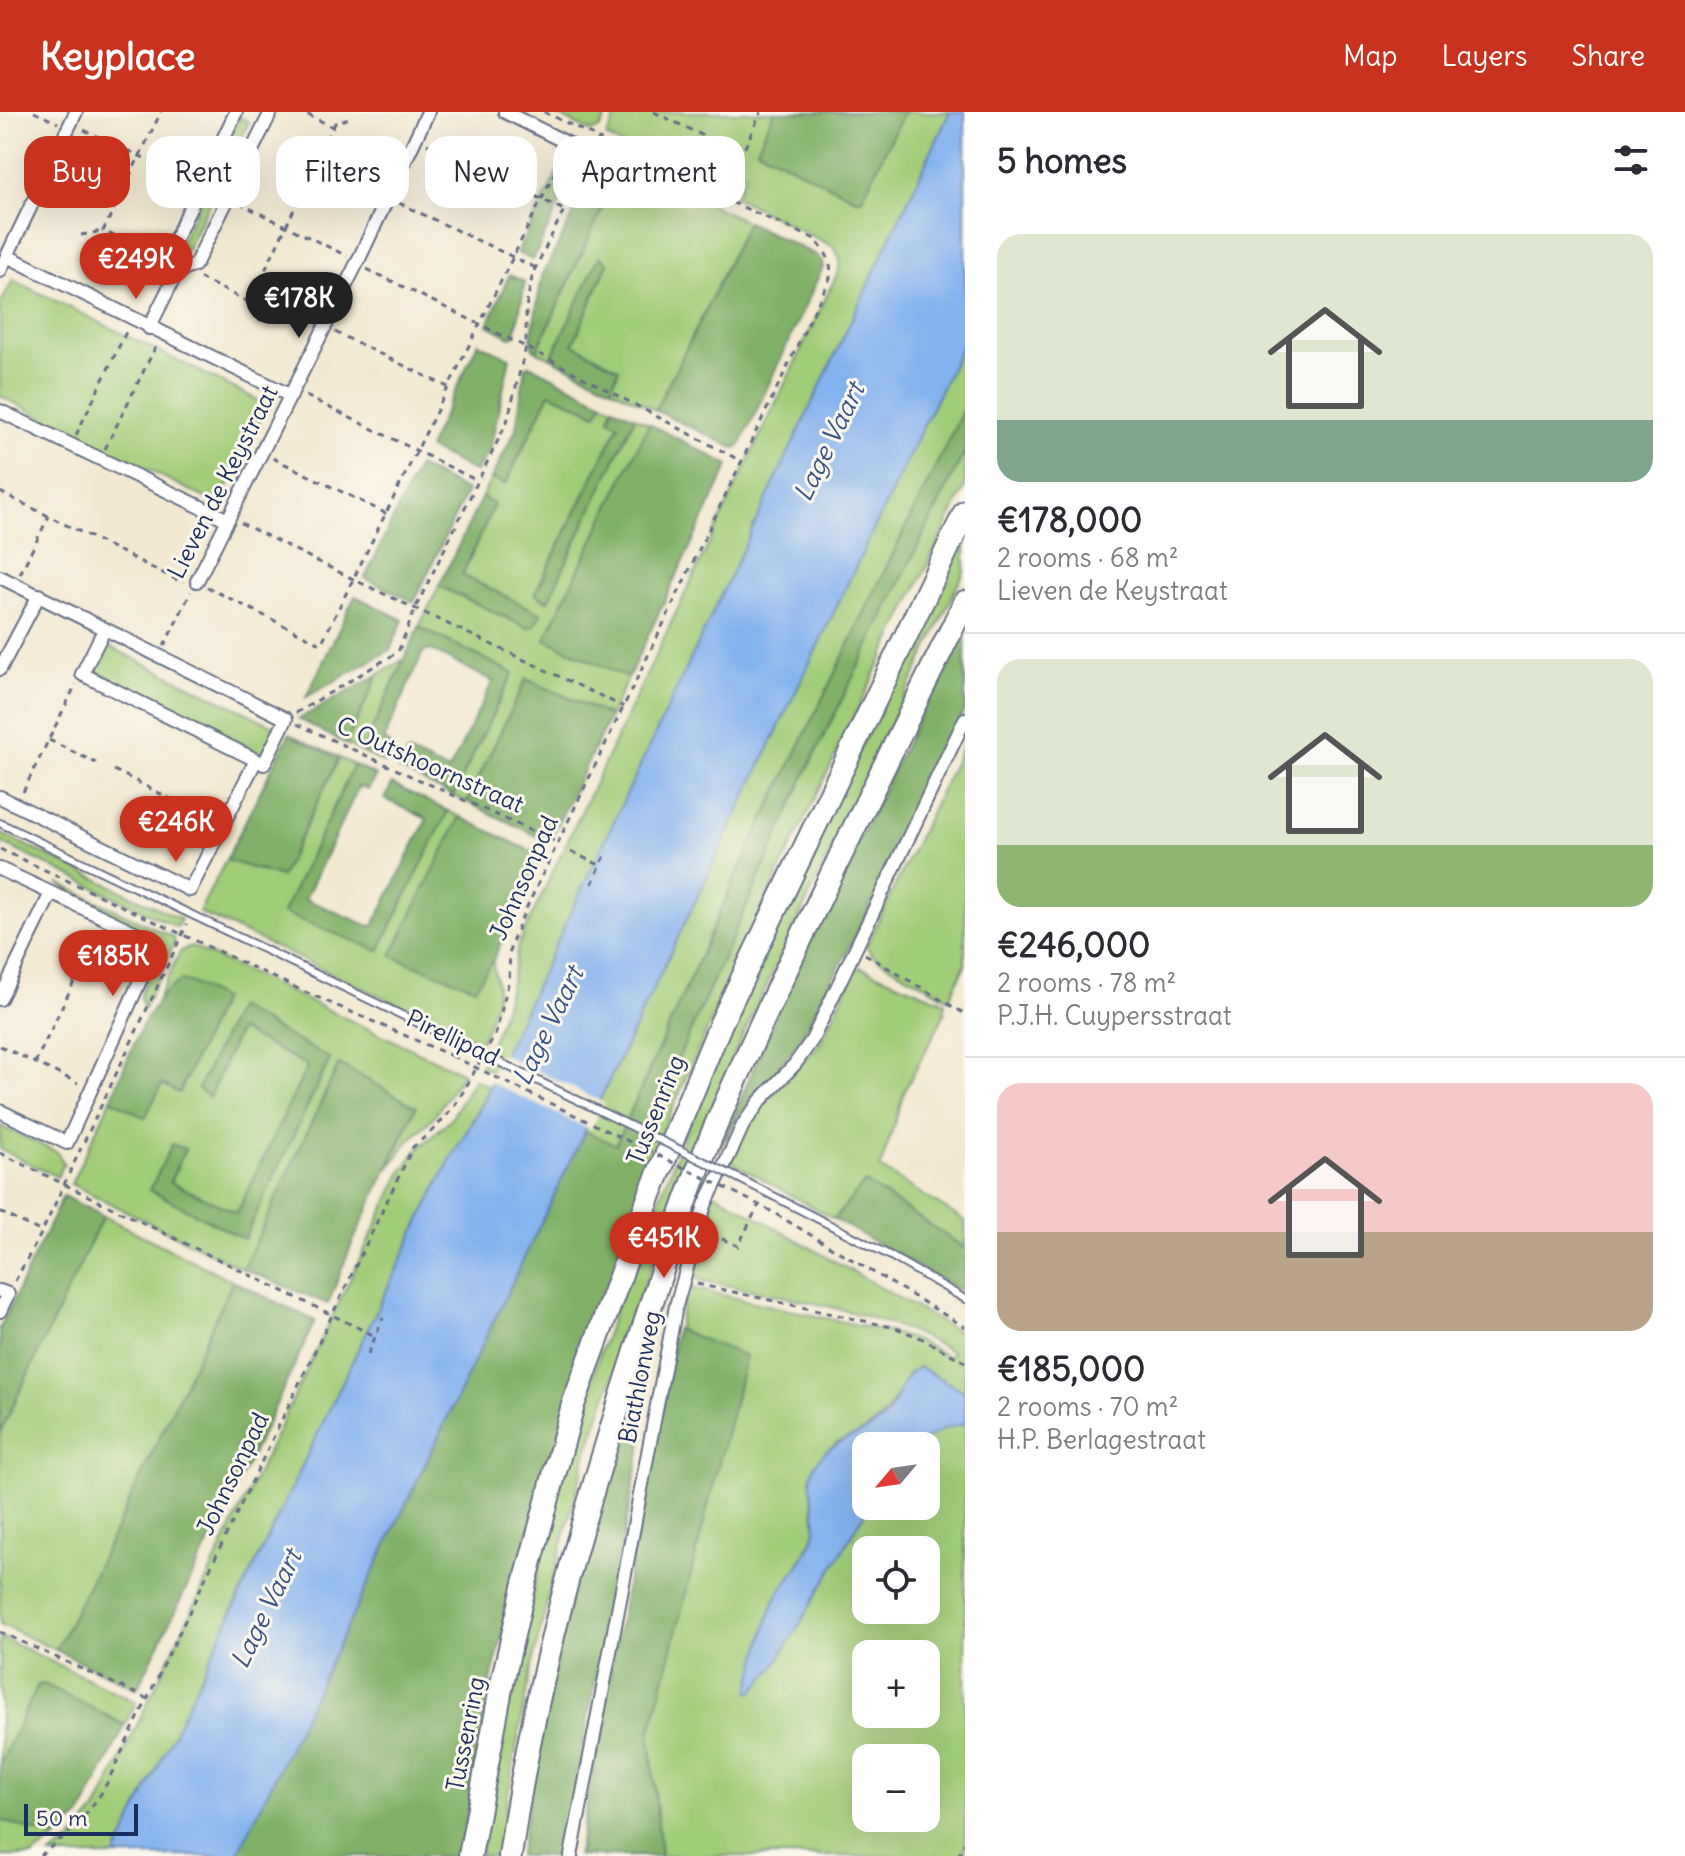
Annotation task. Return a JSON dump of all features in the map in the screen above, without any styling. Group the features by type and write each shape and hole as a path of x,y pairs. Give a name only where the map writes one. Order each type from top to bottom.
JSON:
{"highway":[{"name":"Tussenring","path":"470,1856 505,1669 573,1405 651,1192 721,1023 965,512"},
{"path":"510,1856 521,1776 556,1618 587,1505 679,1217 716,1125 845,846 965,602"}],"street":[{"path":"0,271 76,112"},
{"path":"178,268 169,252 236,112"},
{"path":"178,268 195,265 271,112"},
{"name":"Lieven de Keystraat","path":"409,155 428,112"},
{"path":"505,112 553,136"},
{"name":"Lieven de Keystraat","path":"195,585 384,208"},
{"path":"7,256 149,328 293,393"},
{"path":"149,328 178,268"},
{"path":"0,411 228,519"},
{"path":"0,577 286,719 264,764 82,674 104,630"},
{"path":"0,669 39,595"},
{"name":"Biathlonweg","path":"571,1856 676,1306 701,1216 743,1125 812,1040 963,728"},
{"path":"0,797 190,890 256,760"},
{"path":"0,869 147,938 152,954 67,1143 0,1111"},
{"path":"0,999 51,893"},
{"path":"0,1311 4,1292"}],"lane":[{"path":"0,823 740,1179 889,1255 965,1299"}],"path":[{"path":"34,112 68,129"},
{"path":"103,231 161,112"},
{"path":"302,112 333,127"},
{"path":"544,112 593,136"},
{"path":"654,112 704,136"},
{"path":"745,146 761,112"},
{"path":"250,302 335,123 349,118"},
{"path":"573,136 577,128"},
{"path":"286,719 398,652 415,609 507,422 526,347 526,307 536,268 564,210 417,138"},
{"path":"0,492 321,644 553,175"},
{"path":"409,208 536,268"},
{"name":"Johnsonpad","path":"40,1856 78,1825 103,1791 413,1147 442,1123 456,1106 496,1033 509,980 510,947 830,278 832,267 824,249 813,238 745,208"},
{"path":"81,235 103,231 250,302 261,321"},
{"path":"357,264 526,347 742,461"},
{"path":"71,445 133,320"},
{"path":"325,327 450,388"},
{"path":"100,459 162,334"},
{"path":"293,393 419,450 478,481"},
{"path":"262,453 387,514"},
{"path":"15,584 49,516"},
{"path":"228,519 624,707"},
{"name":"Lieven de Keystraat","path":"160,655 195,585"},
{"path":"17,805 82,674"},
{"name":"C Outshoornstraat","path":"286,719 558,843"},
{"path":"48,739 96,763"},
{"path":"114,770 222,825"},
{"name":"Pirellipad","path":"0,849 452,1056 759,1204 965,1327"},
{"path":"592,884 607,851"},
{"path":"571,852 600,865"},
{"path":"4,1292 42,1232 183,935"},
{"path":"860,952 965,1014"},
{"path":"35,1063 76,978"},
{"path":"0,1046 92,1090"},
{"path":"0,1153 375,1336"},
{"path":"701,1230 738,1246 759,1204"},
{"path":"0,1212 42,1232"},
{"path":"706,1286 896,1328 965,1362"},
{"path":"368,1354 383,1318"},
{"path":"0,1632 146,1698"},
{"path":"958,1856 965,1843"}],"green space":[{"path":"552,112 609,112 600,128 591,132"},
{"path":"614,112 784,112 765,153 856,199 862,198 904,112 950,112 496,1073 480,1066 504,1007 518,945 839,270 840,258 834,247 745,202 745,136 606,136 617,114"},
{"path":"774,112 904,112 862,199 856,199 757,149"},
{"path":"240,117 249,122 242,136 231,136"},
{"path":"553,180 553,208 558,208 533,260 517,253"},
{"path":"197,208 207,208 187,249 179,255 177,250"},
{"path":"577,208 602,208 537,351 533,349 531,340 542,276"},
{"path":"603,208 718,208 747,222 655,410 611,388 619,369 573,344 608,263 600,257 551,358 537,351"},
{"path":"747,222 816,255 823,267 740,446 734,448 655,410"},
{"path":"599,257 608,263 573,344 619,369 611,388 551,358"},
{"path":"509,275 525,282 515,336 510,337 488,325"},
{"path":"13,280 268,405 219,505 0,396 0,305"},
{"path":"965,339 965,406 736,876 615,1146 585,1131"},
{"path":"478,343 510,358 490,449 476,472 428,448"},
{"path":"529,365 603,402 597,414 550,393 505,484 491,479 516,429 525,368"},
{"path":"550,393 596,414 603,402 613,407 609,419 619,424 535,593 547,601 635,417 649,424 545,639 628,678 610,716 526,679 467,802 453,796 513,673 419,627 439,586 527,628 541,615 462,575 494,505 482,497 491,479 506,484"},
{"path":"965,406 965,451 810,764 635,1155 652,1163 531,1520 491,1681 460,1856 237,1856 585,1131 616,1145 736,876"},
{"path":"613,407 635,417 548,601 535,594 619,425 609,419"},
{"path":"649,424 729,465 628,678 545,639"},
{"path":"965,451 965,487 747,939 664,1128 652,1163 635,1155 810,764"},
{"path":"418,466 467,491 414,602 365,578"},
{"path":"482,497 494,505 462,575 542,614 534,626 528,628 439,586"},
{"path":"965,530 965,570 733,1056 640,1297 588,1449 555,1570 529,1677 497,1856 480,1856 501,1728 569,1442 623,1287 739,1001"},
{"path":"355,596 403,620 390,650 306,697"},
{"path":"965,622 965,709 861,926 798,1043 739,1115 718,1153 791,980"},
{"path":"419,627 513,673 453,796 398,769 408,752 449,771 493,681 431,650 423,652 384,739 390,744 385,763 362,752"},
{"path":"104,644 276,727 263,754 91,670"},
{"path":"404,659 362,752 346,744 378,675"},
{"path":"378,675 346,744 299,719"},
{"path":"526,679 610,716 549,842 467,802"},
{"path":"289,734 339,758 281,877 226,860"},
{"path":"963,745 965,965 949,999 873,956 866,946"},
{"path":"339,758 354,765 283,913 379,950 448,811 460,817 392,955 474,987 493,960 497,986 495,1000 480,1042 199,912 226,860 281,876"},
{"path":"354,765 376,776 368,790 359,786 305,899 369,926 374,925 427,819 385,799 392,784 448,811 379,951 283,913"},
{"path":"460,817 541,856 493,960 475,988 391,956"},
{"path":"0,833 181,919 177,927 0,842"},
{"path":"58,883 173,937 175,942 144,1008 140,998 159,940 69,896 70,892"},
{"path":"191,946 463,1073 435,1115 407,1143 388,1170 416,1107 339,1064 243,1269 71,1184 111,1099 145,1117 162,1083 180,1092 221,1000 171,987 156,1003 180,952","holes":["237,1008 330,1059 244,1239 150,1190 185,1150 170,1182 237,1213 308,1065 239,1030 210,1096 199,1089"]},
{"path":"860,967 945,1002 945,1013 905,1090 880,1168 965,1221 965,1248 866,1183 834,1219 730,1161 746,1127 820,1044 854,972"},
{"path":"182,980 222,999 179,1093 162,1084 145,1118 111,1099 147,1017 168,990"},
{"path":"237,1007 330,1059 244,1239 150,1190 172,1144 185,1149 170,1182 237,1213 308,1066 239,1030 209,1097 198,1089"},
{"path":"339,1064 416,1107 351,1246 328,1304 243,1269"},
{"path":"474,1079 490,1087 426,1208 115,1856 50,1856 71,1841 97,1809 400,1175 416,1151 451,1119"},
{"path":"0,1126 57,1152 64,1164 57,1177 0,1149"},
{"path":"865,1182 965,1248 965,1293 834,1219"},
{"path":"715,1193 965,1336 965,1856 577,1856 685,1293 692,1288 893,1333 949,1357 952,1352 925,1338 863,1315 700,1280 694,1276 690,1265","holes":["909,1372 893,1432 940,1432 940,1520 857,1520 754,1673 775,1599 797,1568 816,1528 811,1485 836,1443 852,1436 852,1432 861,1432 873,1425 889,1409"]},
{"path":"63,1196 103,1216 0,1433 0,1328"},
{"path":"103,1216 233,1281 56,1650 0,1624 0,1433"},
{"path":"233,1281 315,1321 137,1689 56,1650"},
{"path":"676,1329 746,1356 650,1735 661,1856 579,1856 598,1736"},
{"path":"623,1419 644,1432 564,1856 519,1856 573,1585"},
{"path":"0,1637 136,1702 125,1725 44,1684 38,1685 0,1764"},
{"path":"44,1684 125,1725 81,1816 57,1838 0,1820 0,1764 38,1685"},
{"path":"0,1820 57,1838 33,1856 0,1856"}],"water":[{"name":"Lage Vaart","path":"950,112 965,112 965,339 237,1856 115,1856 426,1208 483,1103 502,1057"},
{"path":"919,1367 965,1392 965,1424 939,1432 863,1432 891,1410 912,1371"},
{"path":"852,1437 852,1520 861,1520 775,1666 753,1692 749,1692 772,1607 813,1539 816,1521 812,1471 823,1454"}],"pier":[{"path":"500,1053 604,1103 591,1130 488,1081"}]}
